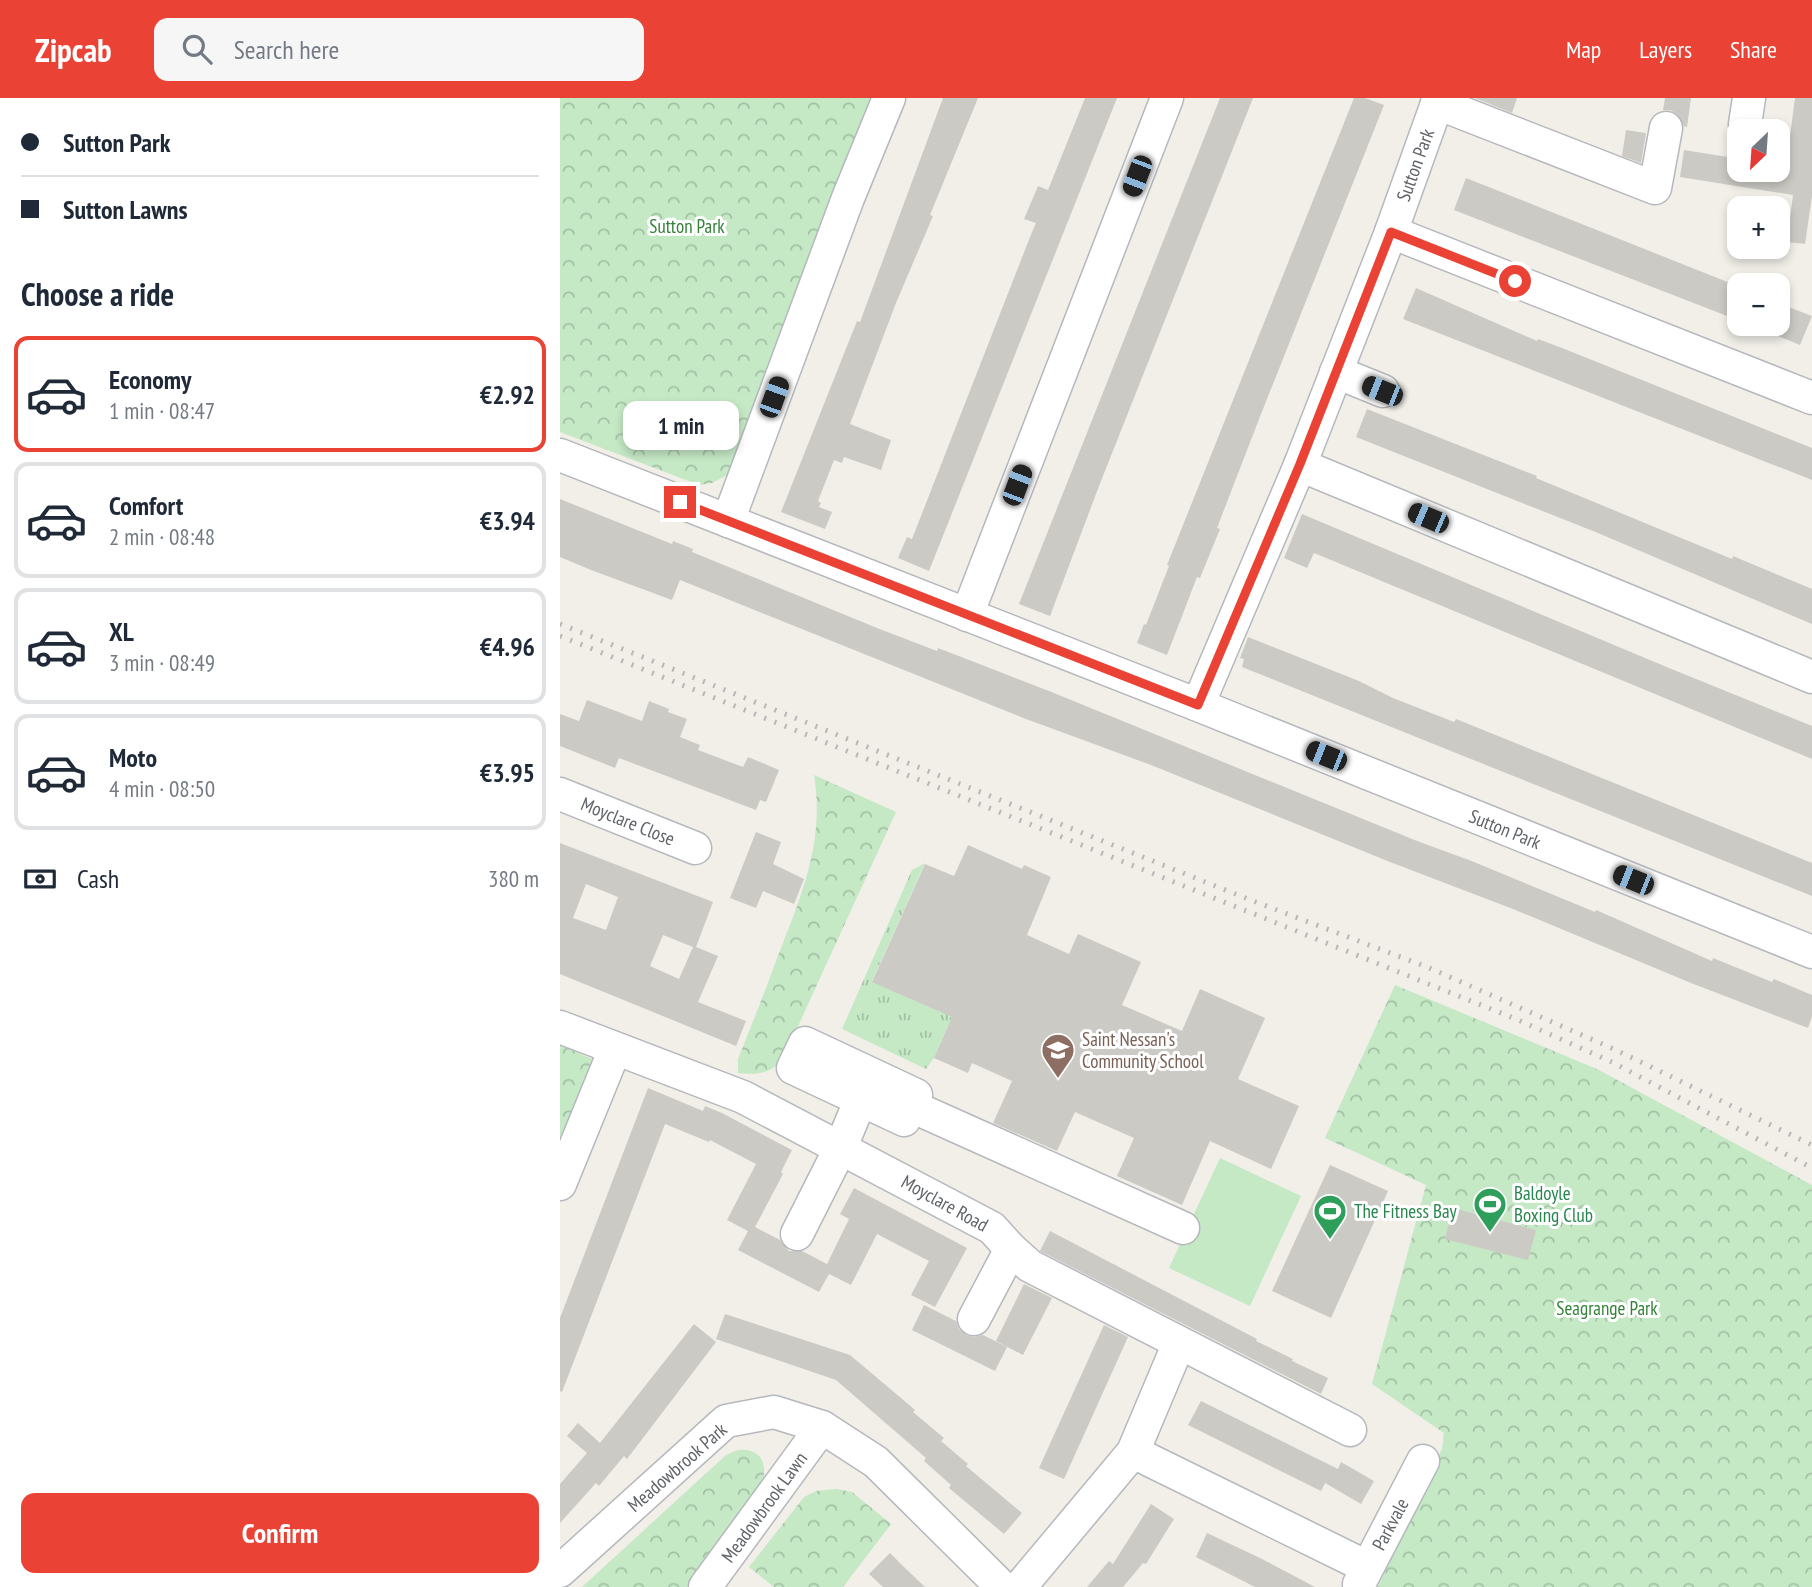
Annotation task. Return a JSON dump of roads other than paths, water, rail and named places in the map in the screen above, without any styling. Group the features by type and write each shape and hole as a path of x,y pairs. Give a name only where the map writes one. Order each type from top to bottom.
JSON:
{"street":[{"path":"728,521 848,198 889,98"},
{"path":"967,615 1167,98"},
{"path":"1438,101 1655,188 1665,128"},
{"name":"Sutton Park","path":"1198,705 1300,464 1391,232 1438,101"},
{"path":"1391,232 1812,398"},
{"path":"1336,372 1382,391"},
{"name":"Sutton Park","path":"560,455 1198,705 1812,952"},
{"path":"1300,464 1812,677"},
{"name":"Moyclare Close","path":"560,794 695,848"},
{"name":"Moyclare Road","path":"560,1027 743,1097 992,1228 1011,1250 1030,1266 1350,1430"},
{"path":"805,1043 916,1095 904,1120 860,1101 793,1068 805,1043"},
{"path":"560,1184 615,1049"},
{"path":"797,1234 841,1147 860,1101"},
{"path":"911,1106 1183,1228"},
{"path":"974,1320 1011,1250"},
{"path":"1020,1587 1133,1452 1173,1357"},
{"name":"Meadowbrook Park","path":"560,1571 726,1421 774,1412 822,1427 876,1462 1002,1587"},
{"name":"Meadowbrook Lawn","path":"705,1587 822,1427"},
{"path":"1133,1452 1362,1577"},
{"name":"Parkvale","path":"1362,1577 1423,1461"}],"railway":[{"path":"560,624 1248,899 1427,967 1616,1050 1812,1145"},
{"path":"560,636 1516,1019 1612,1062 1812,1168"}],"place":[{"name":"Saint Nessan's Community School","path":"1058,1080"},
{"name":"Baldoyle Boxing Club","path":"1490,1234"},
{"name":"The Fitness Bay","path":"1330,1241"}],"park label":[{"name":"Seagrange Park","path":"1607,1308"}]}
